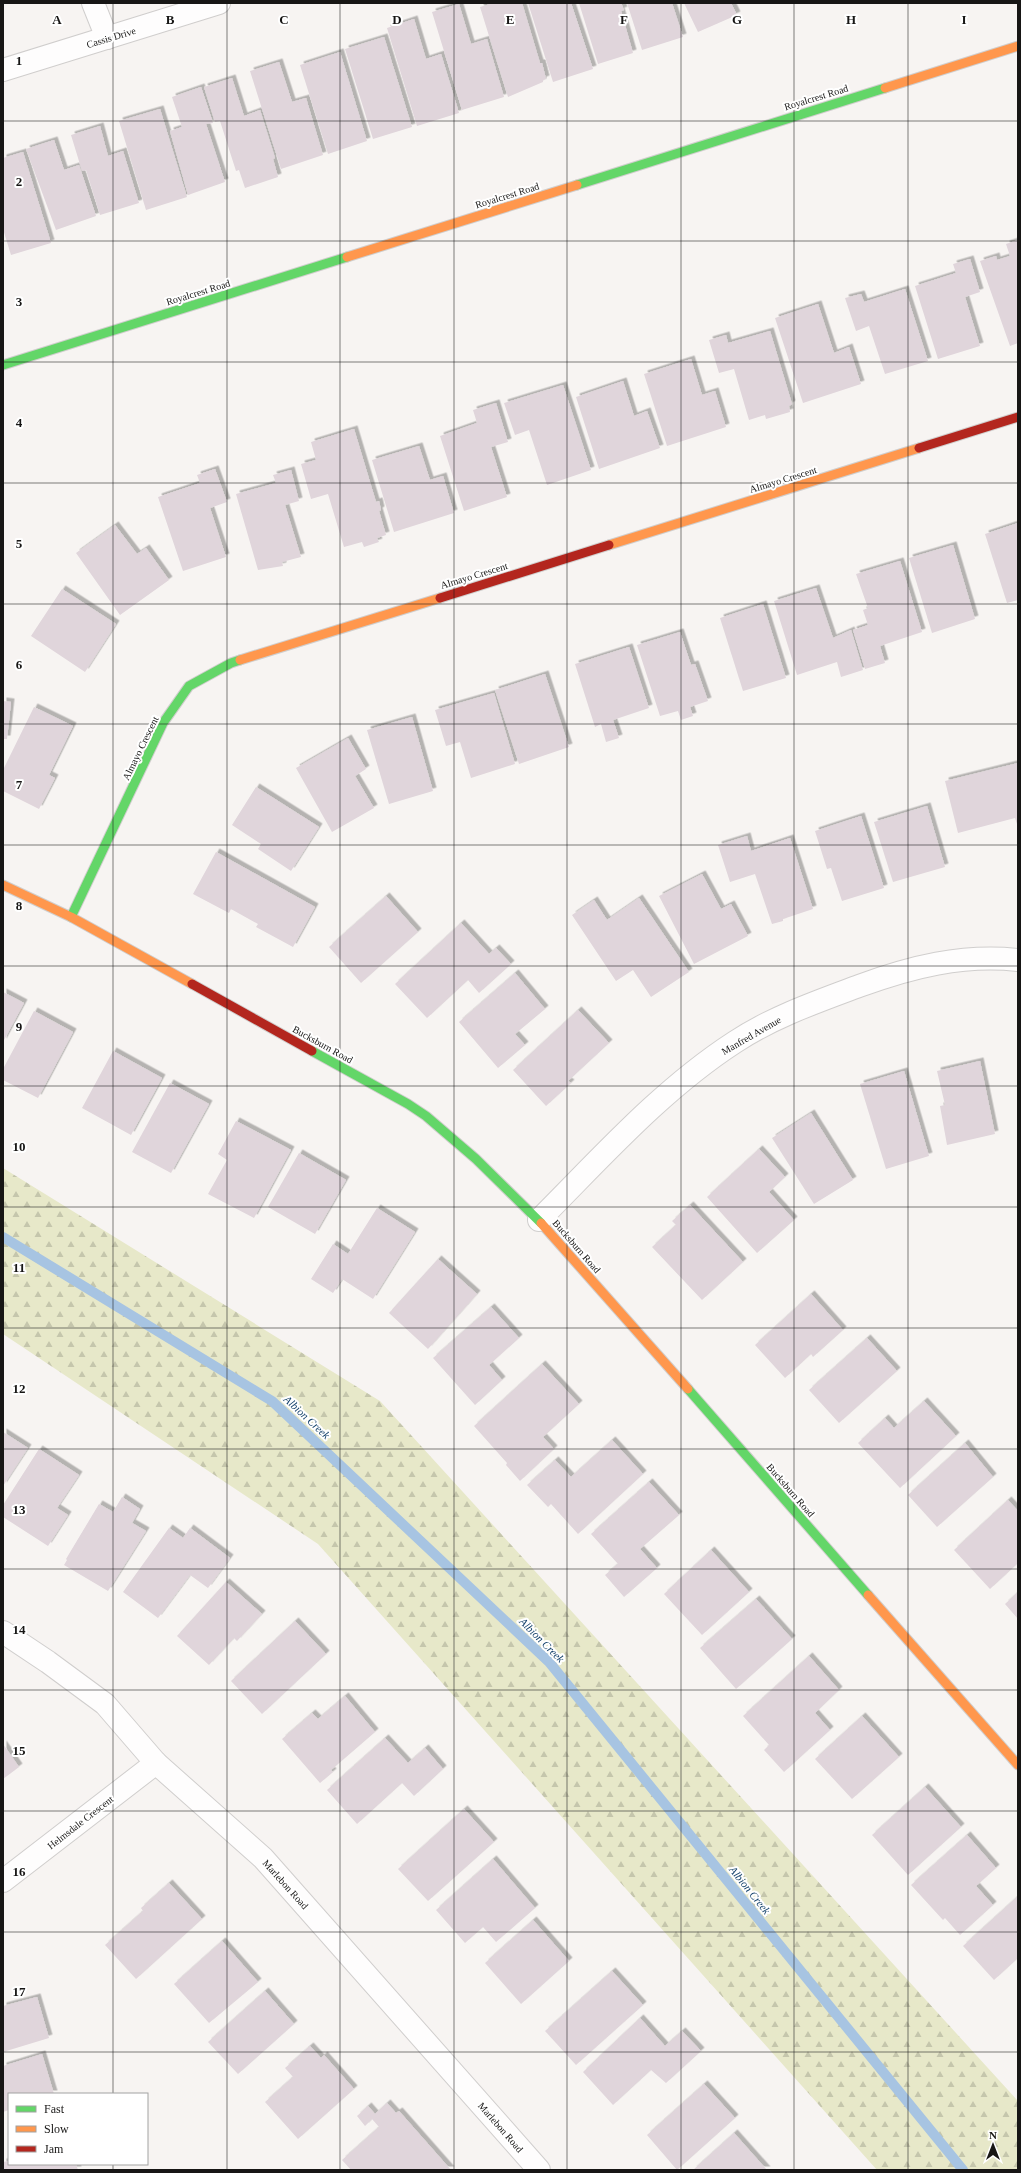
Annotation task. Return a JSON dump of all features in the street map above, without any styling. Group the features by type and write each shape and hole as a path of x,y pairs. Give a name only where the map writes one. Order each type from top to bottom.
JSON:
{"street":[{"path":"93,3 107,38"},
{"name":"Cassis Drive","path":"3,70 219,3"},
{"name":"Royalcrest Road","path":"3,365 1018,46"},
{"name":"Almayo Crescent","path":"71,917 163,723 189,686 231,663 1018,417"},
{"name":"Bucksburn Road","path":"3,885 71,917 408,1104 434,1121 464,1146 539,1220 1018,1765"},
{"name":"Manfred Avenue","path":"539,1220 654,1106 700,1066 736,1041 794,1010 894,974 941,962 978,958 1018,960"},
{"name":"Marlebon Road","path":"3,1632 48,1662 105,1704 156,1762 263,1858 539,2170"},
{"name":"Helmsdale Crescent","path":"3,1881 156,1762"}],"green space":[{"path":"3,1168 380,1401 1018,2101 1018,2170 877,2170 318,1544 3,1334"}],"building":[{"path":"494,3 522,3 546,79 543,80 543,82 508,97 480,7"},
{"path":"528,3 571,3 593,69 553,82"},
{"path":"579,3 621,3 624,10 621,11 633,53 598,64"},
{"path":"627,3 672,3 683,37 642,50"},
{"path":"684,3 731,3 737,15 698,32"},
{"path":"459,4 471,44 487,39 504,97 462,110 432,12"},
{"path":"414,19 426,59 441,54 459,113 417,126 387,28"},
{"path":"384,37 412,127 373,139 345,49"},
{"path":"340,52 367,141 328,154 300,65"},
{"path":"279,62 292,102 306,98 323,155 281,169 250,71"},
{"path":"232,78 244,116 260,110 275,158 273,159 278,177 245,188 239,170 236,171 220,121 215,122 204,87"},
{"path":"201,87 213,123 206,124 225,182 188,195 170,131 182,127 172,97"},
{"path":"160,109 187,197 146,210 119,121"},
{"path":"100,126 108,156 123,151 139,203 100,215 86,170 82,171 71,135"},
{"path":"54,140 64,170 79,165 96,216 56,230 26,149"},
{"path":"23,152 51,243 11,255 3,229 3,158"},
{"path":"1018,240 1018,343 1010,346 980,261 996,256 997,260 1010,256 1006,244"},
{"path":"970,259 980,292 965,297 980,346 938,359 915,286 956,273 953,264"},
{"path":"905,289 928,361 885,374 869,326 856,331 845,298 861,294 864,302"},
{"path":"818,304 834,353 849,347 861,384 803,403 775,318"},
{"path":"770,331 792,404 789,406 790,412 766,419 765,415 749,420 734,369 719,373 709,340 726,335 728,343"},
{"path":"691,359 702,395 715,391 726,427 667,446 644,374"},
{"path":"623,381 634,416 647,411 660,448 599,469 576,397"},
{"path":"563,385 591,470 547,485 529,430 515,435 504,403"},
{"path":"496,403 508,442 491,447 507,497 464,511 440,436 477,423 473,410"},
{"path":"354,429 376,502 379,501 381,510 379,511 386,535 377,538 379,542 364,547 362,542 344,547 328,494 311,499 301,464 316,460 311,442"},
{"path":"419,446 430,480 443,476 454,513 394,532 372,460"},
{"path":"215,469 227,502 210,508 226,557 183,571 158,497 200,483 197,475"},
{"path":"291,470 299,501 285,505 301,557 282,562 283,566 258,570 236,494 276,483 273,475"},
{"path":"1018,523 1018,600 1007,603 985,534"},
{"path":"115,525 137,554 146,548 169,580 120,615 76,553"},
{"path":"953,545 975,619 932,633 909,558"},
{"path":"900,561 922,632 880,646 885,663 865,669 853,630 868,625 863,610 868,608 856,574"},
{"path":"816,588 833,638 851,630 863,670 841,677 837,662 797,675 774,601"},
{"path":"62,589 116,624 85,672 31,636"},
{"path":"763,604 786,678 743,691 720,618"},
{"path":"680,632 691,665 695,664 708,701 690,707 693,716 681,720 678,711 660,716 637,645"},
{"path":"629,647 649,708 613,720 619,738 606,742 601,724 595,727 575,664"},
{"path":"545,674 569,747 519,764 495,690"},
{"path":"494,693 515,764 471,778 460,742 446,746 435,710"},
{"path":"3,701 11,702 7,739 3,739"},
{"path":"34,707 73,726 49,775 55,778 39,809 3,791 3,770"},
{"path":"412,717 433,791 389,804 367,730"},
{"path":"348,738 366,769 355,776 374,808 332,832 296,768"},
{"path":"1018,763 1018,827 1015,818 958,833 945,781"},
{"path":"256,787 319,827 291,871 258,849 261,844 232,825"},
{"path":"927,806 945,867 893,882 874,822"},
{"path":"861,816 884,888 842,901 831,868 827,869 815,831"},
{"path":"747,836 751,851 790,838 813,909 772,924 755,874 730,882 718,845"},
{"path":"216,852 315,907 293,947 256,927 258,924 231,909 229,913 193,894"},
{"path":"702,874 721,909 731,904 748,936 694,964 659,896"},
{"path":"386,896 418,932 361,983 329,947"},
{"path":"639,898 689,972 651,997 633,970 616,981 572,915 594,900 607,920"},
{"path":"461,923 489,954 496,948 511,964 479,993 468,980 427,1018 395,984"},
{"path":"515,973 545,1009 515,1034 525,1045 498,1068 459,1022"},
{"path":"3,992 24,1003 3,1042"},
{"path":"578,1010 609,1043 568,1081 571,1083 546,1106 513,1070"},
{"path":"34,1011 73,1032 38,1098 3,1080 3,1069"},
{"path":"113,1051 162,1078 131,1135 82,1108"},
{"path":"980,1061 995,1134 947,1145 940,1106 945,1105 937,1071"},
{"path":"904,1071 929,1156 886,1169 860,1084"},
{"path":"170,1083 209,1104 171,1173 132,1152"},
{"path":"811,1113 853,1180 814,1204 772,1138"},
{"path":"236,1121 291,1150 254,1218 208,1194 227,1160 218,1154"},
{"path":"759,1149 785,1177 769,1192 794,1220 757,1253 707,1197"},
{"path":"299,1153 346,1180 315,1234 268,1207"},
{"path":"690,1205 743,1262 702,1300 652,1247 676,1225 672,1221"},
{"path":"377,1208 415,1232 373,1299 342,1279 333,1293 311,1279 333,1244 348,1254"},
{"path":"438,1259 477,1294 428,1349 389,1313"},
{"path":"811,1294 843,1330 813,1357 811,1354 785,1378 755,1345"},
{"path":"491,1307 519,1338 489,1365 502,1380 475,1405 433,1358"},
{"path":"867,1338 897,1371 839,1423 809,1390"},
{"path":"542,1364 579,1404 543,1437 554,1449 520,1481 506,1465 507,1463 474,1426"},
{"path":"924,1401 956,1436 900,1488 858,1443 885,1418 894,1428"},
{"path":"3,1432 28,1448 3,1486"},
{"path":"612,1440 643,1474 578,1534 551,1504 548,1507 527,1485 555,1460 571,1477"},
{"path":"965,1443 993,1477 937,1527 908,1495"},
{"path":"39,1449 79,1475 57,1508 68,1515 48,1546 3,1517 3,1505"},
{"path":"649,1482 679,1515 640,1549 657,1568 624,1597 605,1575 618,1564 591,1534"},
{"path":"122,1497 140,1509 132,1523 146,1531 108,1591 64,1565 67,1560 66,1559 99,1504 113,1512"},
{"path":"1008,1500 1018,1511 1018,1563 990,1589 954,1550"},
{"path":"169,1528 183,1538 190,1528 230,1558 208,1588 190,1575 158,1618 123,1592"},
{"path":"711,1550 749,1592 702,1635 664,1594"},
{"path":"226,1582 262,1614 237,1641 234,1638 209,1665 177,1636"},
{"path":"1018,1592 1018,1619 1005,1604"},
{"path":"756,1599 792,1639 736,1689 700,1648"},
{"path":"295,1621 326,1654 262,1714 231,1681"},
{"path":"809,1656 839,1690 815,1713 830,1730 784,1772 764,1750 769,1745 743,1716"},
{"path":"345,1696 375,1732 331,1770 333,1772 320,1783 282,1739 312,1713 318,1719"},
{"path":"862,1716 899,1757 852,1799 815,1759"},
{"path":"385,1738 408,1763 425,1748 443,1769 414,1796 402,1783 357,1824 327,1790"},
{"path":"3,1744 19,1767 3,1779"},
{"path":"925,1787 961,1827 908,1875 872,1835"},
{"path":"464,1809 494,1842 428,1901 398,1869"},
{"path":"967,1835 996,1868 976,1886 993,1905 960,1935 945,1918 943,1920 911,1885"},
{"path":"493,1859 535,1908 496,1942 483,1927 465,1943 436,1910"},
{"path":"169,1883 202,1919 136,1979 105,1945 143,1911 141,1908"},
{"path":"1018,1896 1018,1958 994,1980 963,1946"},
{"path":"533,1920 569,1961 521,2004 485,1963"},
{"path":"222,1941 258,1982 209,2023 174,1984"},
{"path":"612,1971 643,2005 576,2065 545,2031"},
{"path":"265,1991 294,2024 238,2074 208,2042"},
{"path":"37,1997 49,2038 3,2052 3,2006"},
{"path":"640,2018 665,2046 682,2031 701,2051 666,2083 651,2070 613,2105 583,2072"},
{"path":"310,2046 321,2058 324,2055 354,2089 298,2139 265,2102 293,2077 285,2068"},
{"path":"42,2054 54,2093 8,2093 8,2110 3,2112 3,2066"},
{"path":"704,2084 735,2118 677,2170 647,2135"},
{"path":"387,2103 396,2113 399,2111 451,2170 351,2170 342,2160 379,2127 372,2119 365,2126 357,2116 368,2106 375,2114"},
{"path":"734,2133 767,2170 693,2170"},
{"path":"8,2161 8,2165 76,2165 78,2170 3,2170 3,2162"}],"waterway":[{"name":"Albion Creek","path":"3,1237 272,1401 549,1662 963,2170"}],"traffic: fast":[{"path":"577,185 885,88"},
{"path":"3,365 347,257"},
{"path":"71,917 163,723 189,686 231,663 240,660"},
{"path":"312,1051 408,1104 426,1116 476,1159 541,1223"},
{"path":"688,1389 868,1595"}],"traffic: slow":[{"path":"885,88 1018,46"},
{"path":"347,257 577,185"},
{"path":"609,545 919,448"},
{"path":"240,660 440,598"},
{"path":"3,885 71,917 192,984"},
{"path":"541,1223 688,1389"},
{"path":"868,1595 1018,1765"}],"traffic: jam":[{"path":"919,448 1018,417"},
{"path":"440,598 609,545"},
{"path":"192,984 312,1051"}]}
